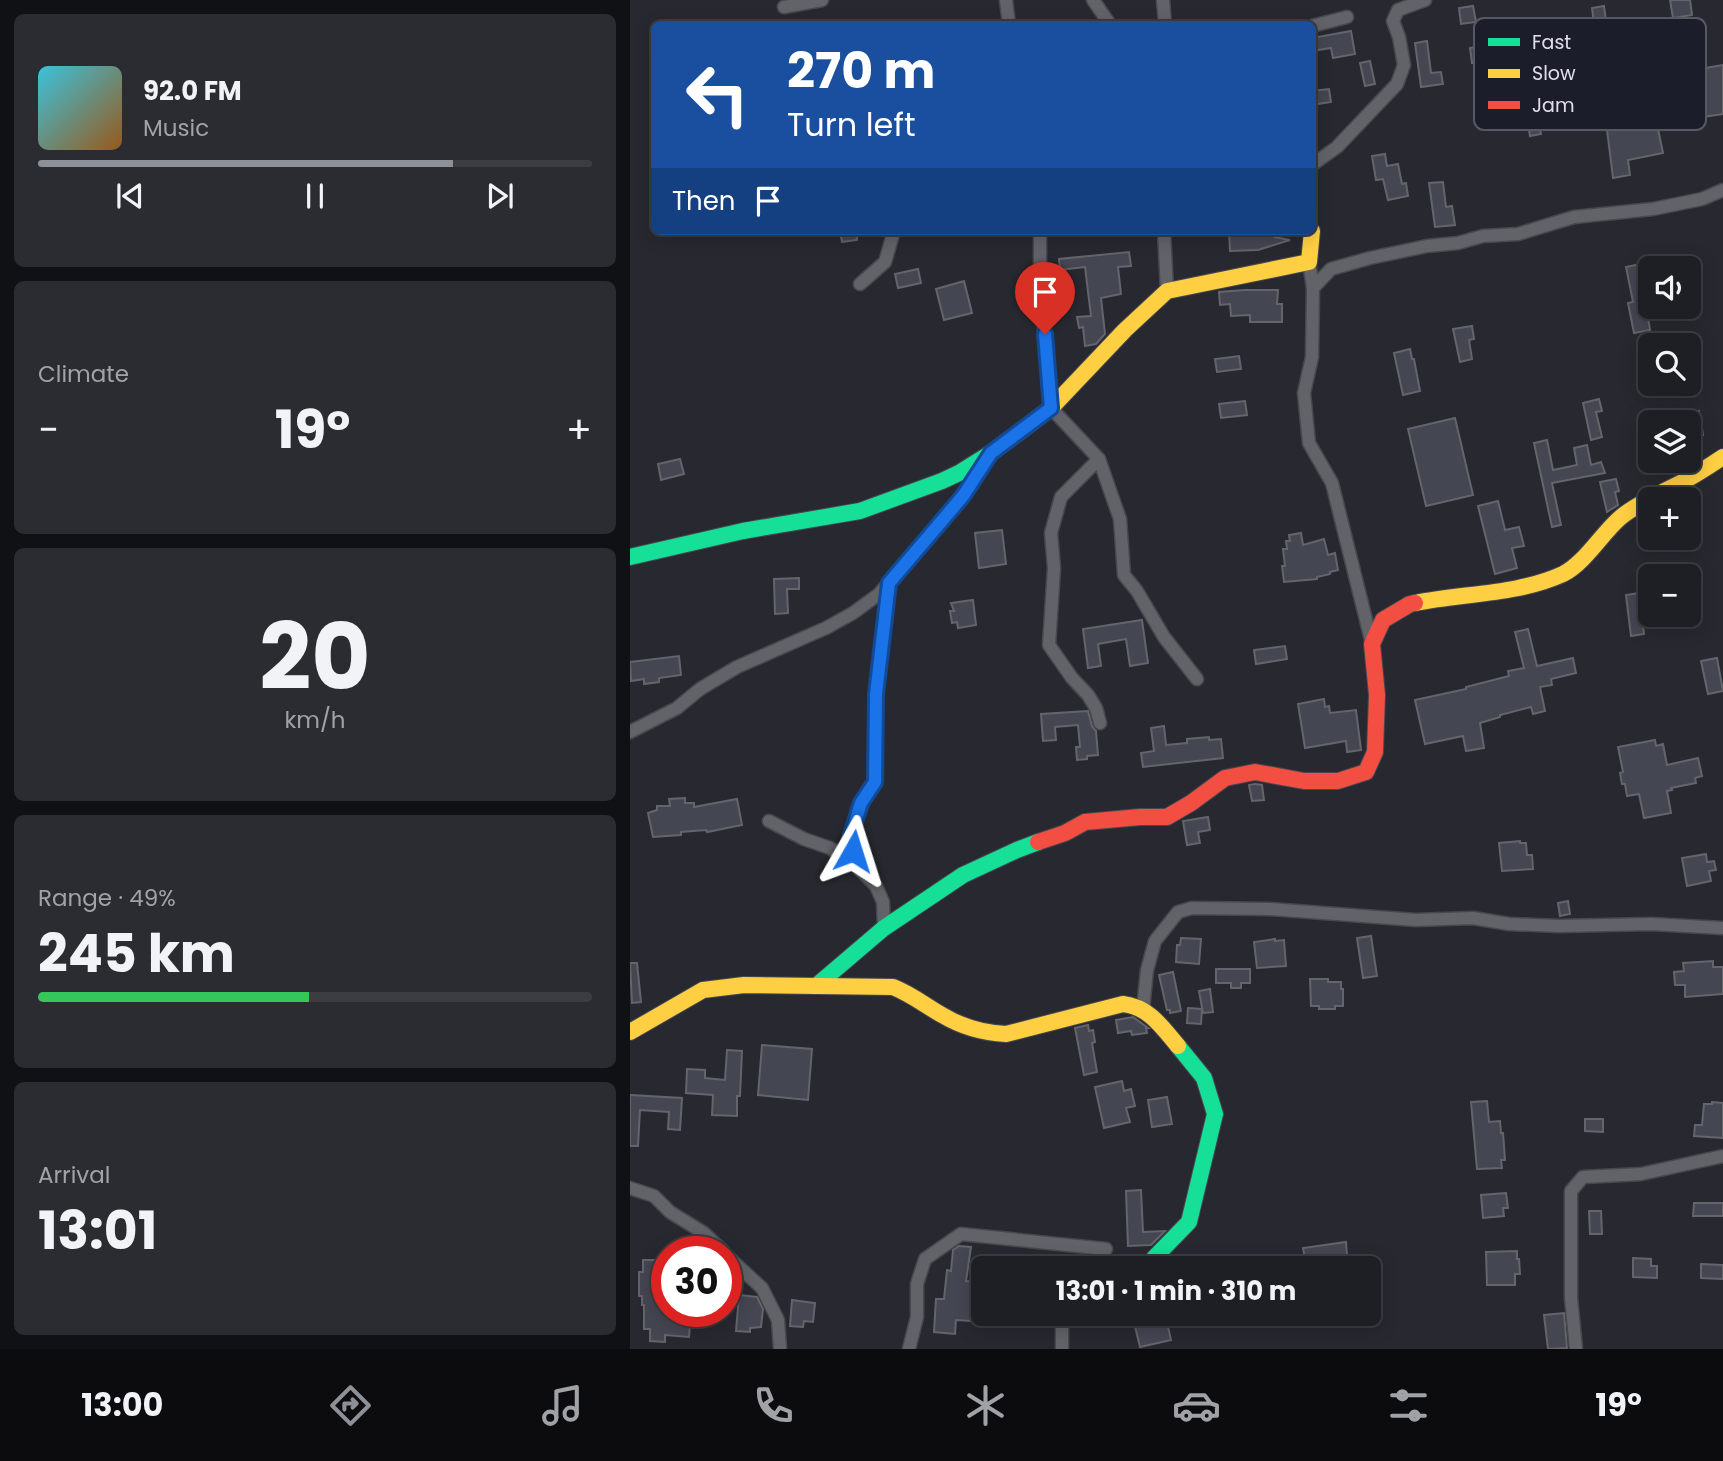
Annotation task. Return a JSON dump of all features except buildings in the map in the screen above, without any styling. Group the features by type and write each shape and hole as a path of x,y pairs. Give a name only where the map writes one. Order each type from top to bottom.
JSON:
{"street":[{"path":"784,7 822,0"},
{"path":"1006,0 1009,21"},
{"path":"1093,0 1108,21"},
{"path":"1163,0 1165,21"},
{"path":"1316,162 1337,147 1397,84 1404,65 1393,21 1398,10 1425,0"},
{"path":"1316,25 1347,16"},
{"path":"1313,288 1331,270 1370,258 1483,236 1518,234 1574,217 1653,209 1702,199 1723,190"},
{"path":"860,284 885,262 893,235"},
{"path":"1040,235 1040,284 1051,408 1099,458 1120,519 1124,575 1137,591 1164,637 1197,679"},
{"path":"1164,235 1167,291"},
{"path":"816,986 884,928 963,875 1017,850 1065,833 1085,822 1167,817 1225,778 1255,772 1304,780 1338,781 1366,772 1375,752 1377,695 1373,644 1332,483 1310,443 1304,393 1312,357 1313,288 1309,262 1311,235"},
{"path":"630,557 743,531 860,512 942,481 991,453 1051,408 1125,330 1167,291 1309,262"},
{"path":"630,732 677,708 700,689 737,667 826,628 853,613 878,594 963,496 991,453"},
{"path":"1373,644 1383,620 1410,604 1520,588 1565,573 1585,556 1620,518 1723,457"},
{"path":"1099,458 1061,497 1051,533 1054,568 1049,645 1072,678 1088,695 1096,708 1100,723"},
{"path":"856,866 851,835 861,803 875,782 876,694 889,583"},
{"path":"769,821 804,839 830,848 856,866 876,886 883,902 884,928"},
{"path":"1143,1009 1147,970 1155,941 1178,912 1192,908 1269,909 1416,920 1473,918 1509,924 1559,926 1651,924 1723,928"},
{"path":"630,1031 703,990 744,985 893,987 906,991 960,1026 989,1034 1026,1031 1123,1004 1143,1009 1156,1020 1204,1078 1215,1114 1189,1222 1156,1256"},
{"path":"1576,1349 1571,1298 1571,1191 1583,1177 1641,1174 1723,1156"},
{"path":"630,1188 654,1196 670,1212 707,1236"},
{"path":"909,1349 917,1317 917,1284 925,1259 961,1234 1106,1249"},
{"path":"742,1270 762,1288 778,1320 780,1349"},
{"path":"1062,1326 1062,1349"}],"traffic: fast":[{"path":"630,557 743,531 860,511 959,473 1018,433"},
{"path":"816,986 884,928 963,875 1038,842"},
{"path":"1156,1256 1189,1222 1215,1114 1204,1078 1178,1046"}],"traffic: slow":[{"path":"1018,433 1051,408 1125,330 1167,291 1309,262 1312,235"},
{"path":"1415,603 1509,590 1563,574 1579,563 1629,511 1723,457"},
{"path":"630,1032 703,990 744,985 893,987 957,1023 973,1029 1006,1034 1123,1004 1148,1014 1178,1046"}],"traffic: jam":[{"path":"1038,842 1065,833 1085,822 1167,817 1225,778 1255,772 1304,781 1338,781 1366,772 1375,752 1377,695 1372,644 1383,620 1415,603"}],"route":[{"path":"853,851 851,835 861,803 875,782 876,694 889,583 963,496 991,453 1051,408 1045,334"}]}
